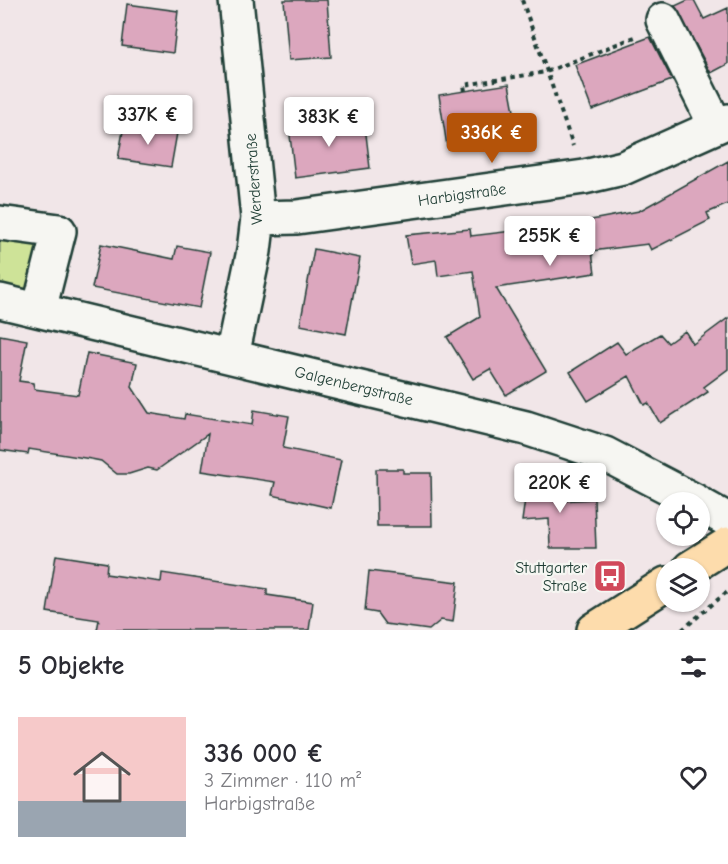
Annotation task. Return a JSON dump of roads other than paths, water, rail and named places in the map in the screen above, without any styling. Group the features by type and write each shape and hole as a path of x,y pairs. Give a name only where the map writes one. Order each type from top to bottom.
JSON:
{"main road":[{"path":"706,558 728,544"},
{"path":"594,630 656,590"}],"street":[{"name":"Werderstraße","path":"232,356 254,251 258,218 236,0"},
{"path":"653,27 722,124"},
{"name":"Harbigstraße","path":"258,218 297,217 584,177 623,168 722,124"},
{"path":"0,223 59,231 39,310"},
{"name":"Galgenbergstraße","path":"0,301 462,411 572,441 633,466 679,492"},
{"name":"Galgenbergstraße","path":"710,510 728,520"}],"place":[{"name":"Stuttgarter Straße","path":"610,576"}]}
